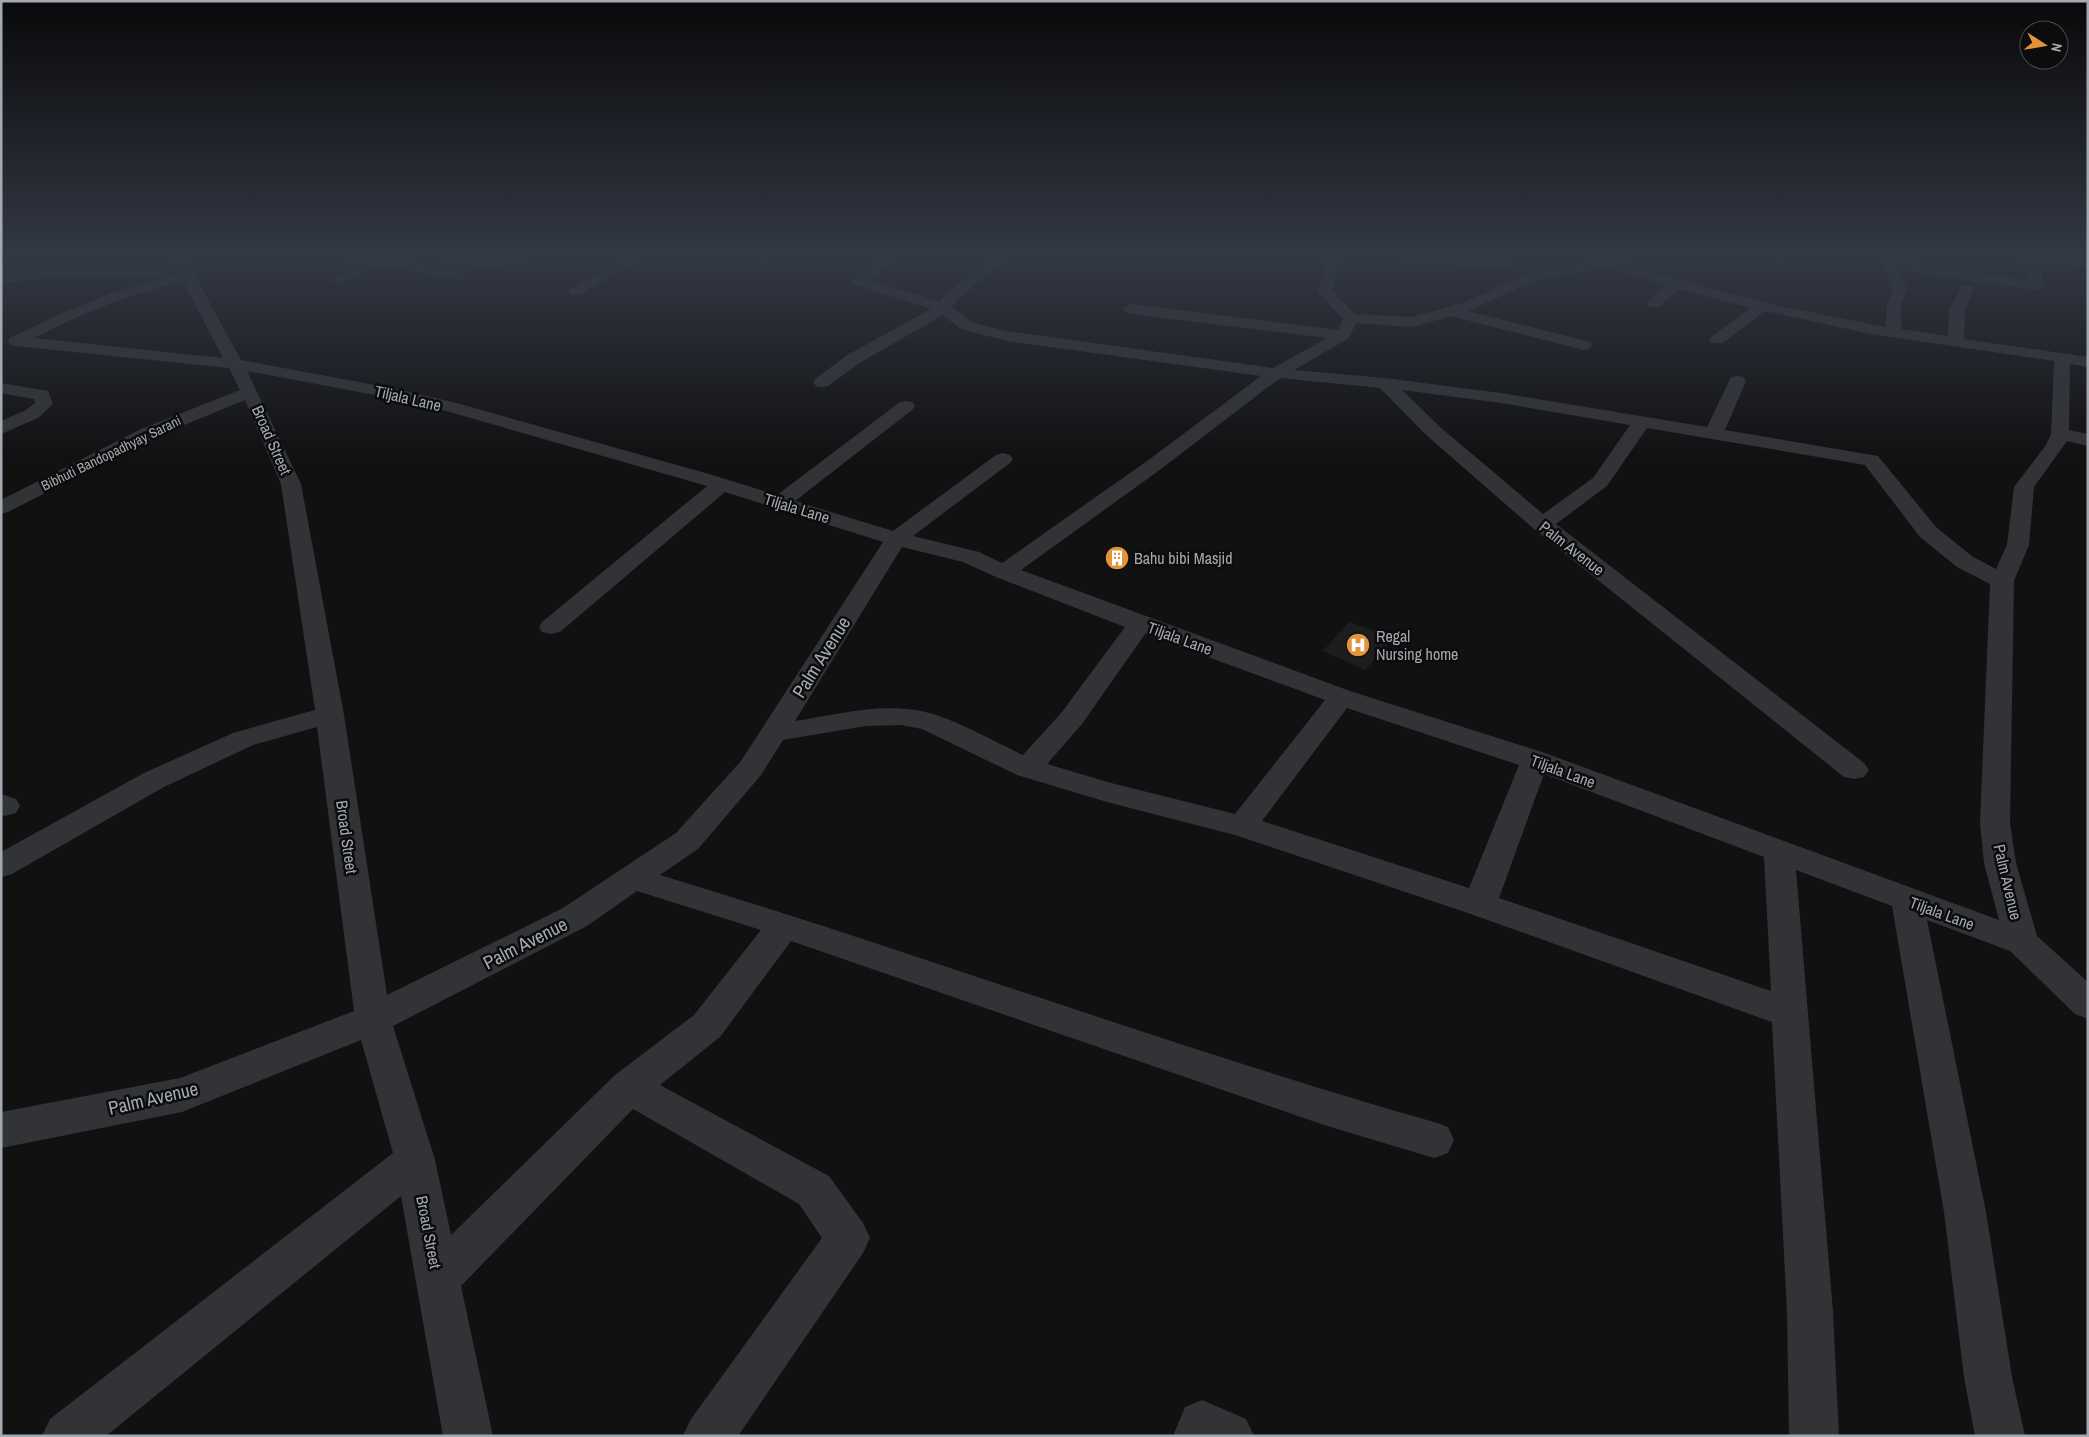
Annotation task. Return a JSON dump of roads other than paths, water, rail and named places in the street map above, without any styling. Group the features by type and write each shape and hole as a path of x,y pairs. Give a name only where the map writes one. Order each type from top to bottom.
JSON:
{"street":[{"path":"6,343 54,323"},
{"name":"Broad Street","path":"214,323 250,392 291,484 330,715 373,1019 415,1160 468,1436"},
{"path":"822,382 855,358 917,323"},
{"path":"963,323 967,326 1007,336 1276,373 1385,383 1501,398 1871,460 1928,532 1965,562 2002,581 2018,545 2024,487 2055,446 2060,434 2062,357"},
{"path":"1246,323 1343,335"},
{"path":"1004,572 1154,465 1276,373 1343,335 1349,323"},
{"path":"1497,323 1584,346"},
{"path":"1717,340 1740,323"},
{"path":"1844,323 2088,362"},
{"path":"1893,323 1893,332"},
{"path":"1956,342 1957,323"},
{"name":"Tiljala Lane","path":"6,343 235,364 386,392 448,406 722,484 896,539 971,557 1004,572 1140,624 1341,697 1535,760 2022,942 2088,1004"},
{"path":"1714,433 1737,381"},
{"name":"Palm Avenue","path":"1385,383 1432,430 1542,524 1854,770"},
{"path":"1,388 42,395 44,404 32,414 1,428"},
{"name":"Bibhuti Bandopadhyay Sarani","path":"1,508 148,432 250,392"},
{"path":"779,503 906,406"},
{"path":"1542,524 1600,482 1642,421"},
{"path":"2060,434 2088,440"},
{"path":"896,539 1003,459"},
{"path":"551,627 722,484"},
{"name":"Palm Avenue","path":"1,1130 182,1095 373,1019 575,917 687,840 751,768 896,539"},
{"name":"Palm Avenue","path":"2002,581 1995,823 2000,862 2022,942"},
{"path":"1027,768 1072,718 1140,624"},
{"path":"1242,826 1341,697"},
{"path":"1,866 154,780 243,739 330,715"},
{"path":"774,732 866,718 901,718 929,722 1027,768 1107,792 1242,826 1480,904 1790,1012"},
{"path":"1480,904 1503,839 1535,760"},
{"path":"1779,850 1810,1312 1814,1436"},
{"path":"632,878 784,925 1324,1108 1434,1140"},
{"path":"1907,900 1965,1212 1988,1377 2000,1436"},
{"path":"438,1278 629,1087 706,1026 784,925"},
{"path":"629,1087 814,1190 848,1238 708,1436"},
{"path":"67,1436 415,1160"},
{"path":"1198,1436 1202,1424 1229,1436"}],"place":[{"name":"Bahu bibi Masjid","path":"1117,558"},
{"name":"Regal Nursing home","path":"1358,645"}]}
